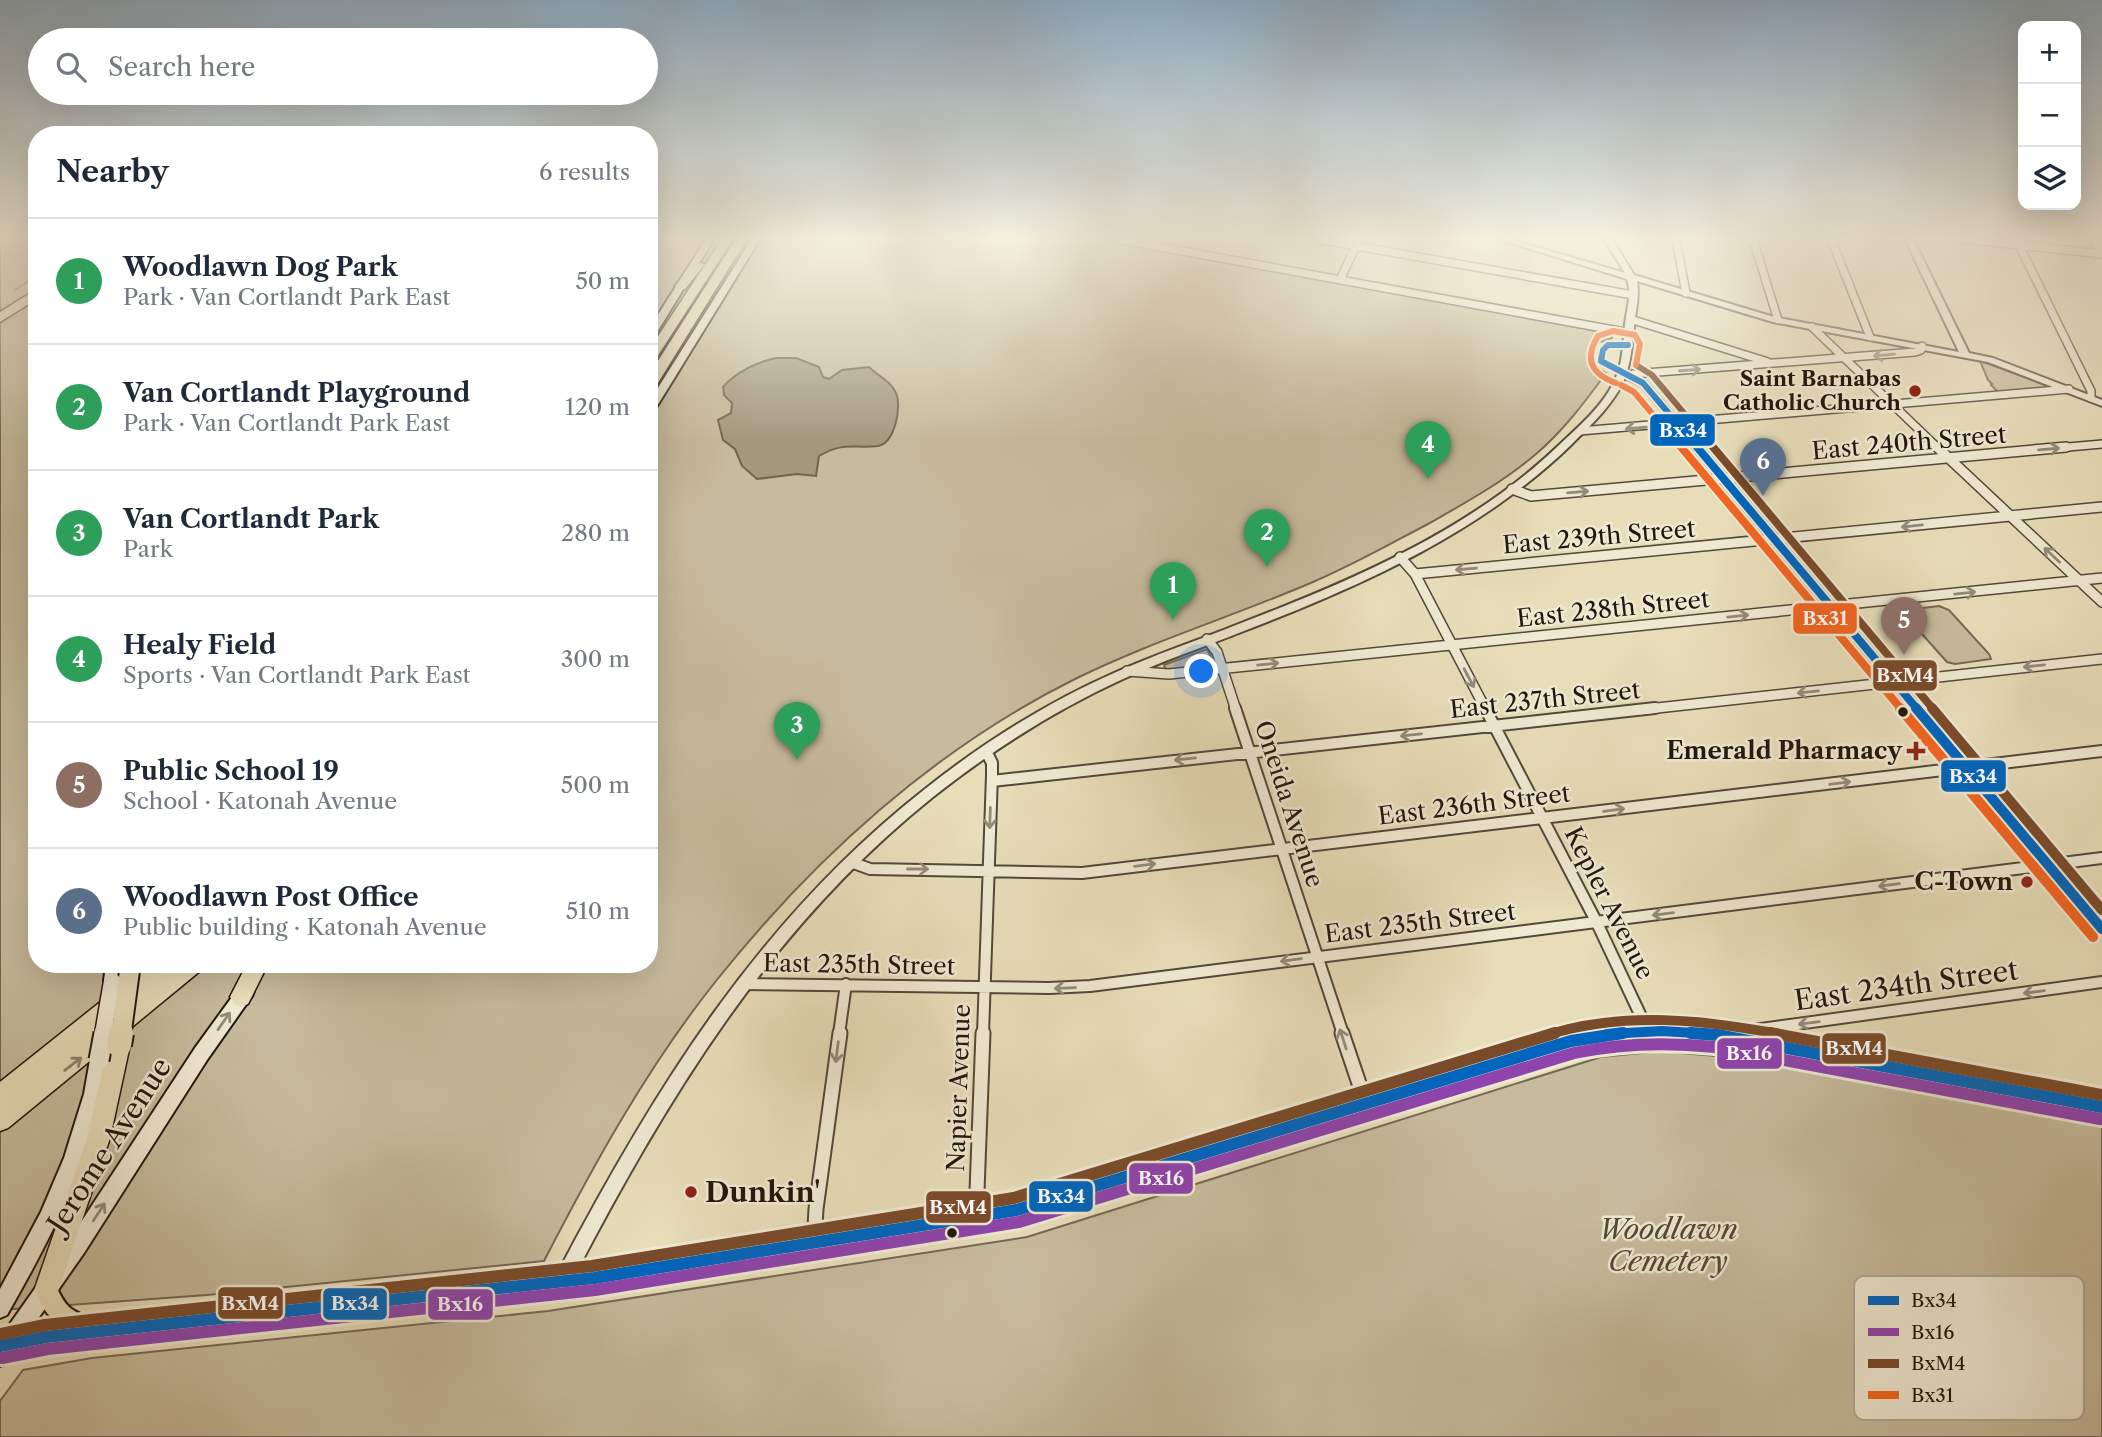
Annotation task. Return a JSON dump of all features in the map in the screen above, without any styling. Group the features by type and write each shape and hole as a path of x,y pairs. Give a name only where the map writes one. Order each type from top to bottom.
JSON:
{"highway":[{"path":"0,318 18,306"},
{"path":"658,346 684,306"},
{"path":"658,371 698,306"},
{"path":"47,1288 94,1161 109,1103 119,1045 122,973"},
{"path":"0,1096 153,973"},
{"path":"0,1121 182,973"},
{"path":"241,997 253,973"},
{"path":"0,1128 38,1092"}],"main road":[{"path":"658,323 668,306"},
{"path":"658,397 714,306"},
{"name":"Jerome Avenue","path":"0,1308 47,1224 69,1173 87,1123 99,1060 121,973"},
{"name":"Jerome Avenue","path":"3,1349 47,1288 258,973"},
{"path":"3,1349 98,1332 562,1282 814,1244 1038,1205 1591,1035 1647,1029 1717,1035 2102,1107"},
{"path":"47,1288 52,1305 61,1315 98,1332"}],"street":[{"path":"1480,306 1630,334"},
{"path":"562,1282 617,1173 687,1060 741,984 796,919 851,862 928,794 986,751 1064,703 1127,671 1265,619 1400,556 1450,529 1512,489 1540,468 1580,431 1605,400 1622,373 1630,334 1632,306"},
{"path":"1731,306 1812,327 1965,354 2015,368 2102,402"},
{"path":"1774,306 1778,320"},
{"path":"1858,306 1870,337"},
{"path":"1942,306 1965,354"},
{"path":"2049,306 2091,391 2091,398"},
{"path":"1630,319 1775,364"},
{"path":"1812,327 2102,602"},
{"path":"1622,373 1641,374 1843,359 1915,352 1920,350 1922,345"},
{"path":"1622,373 1640,380 2102,929"},
{"path":"1580,431 2069,389"},
{"name":"East 240th Street","path":"1512,489 1531,496 2102,444"},
{"name":"East 239th Street","path":"1415,574 2102,508"},
{"path":"1400,556 1415,574"},
{"name":"Kepler Avenue","path":"1415,574 1597,923 1647,1029"},
{"name":"East 238th Street","path":"1127,671 1163,675 2102,578"},
{"name":"Oneida Avenue","path":"1208,639 1217,652 1366,1104"},
{"name":"East 237th Street","path":"992,781 2102,659"},
{"name":"Napier Avenue","path":"976,1217 992,781 992,764 986,751"},
{"name":"East 236th Street","path":"851,862 870,869 1082,873 2102,751"},
{"name":"East 235th Street","path":"741,984 1090,986 2102,858"},
{"name":"East 234th Street","path":"1717,1035 2102,982"},
{"path":"814,1244 816,1209 846,984"}],"green space":[{"path":"0,306 28,306 28,973 658,973 658,306 1466,306 1612,333 1612,338 1597,343 1593,365 1606,373 1582,405 1546,445 1497,483 1428,524 1328,575 1075,679 1023,707 973,739 879,810 793,892 753,936 691,1013 623,1116 544,1261 207,1295 0,1310"},
{"path":"1980,361 2055,388 1998,392 1988,380"},
{"path":"1939,606 1949,610 1991,659 1955,664 1947,662 1903,613 1907,610"},
{"path":"1207,649 1217,668 1167,673 1164,665"},
{"name":"Woodlawn Cemetery","path":"1661,1051 1726,1057 2102,1127 2102,1437 0,1437 0,1401 23,1370 92,1358 548,1311 1027,1237 1601,1057"}],"shaded area":[{"path":"776,358 796,358 819,367 823,377 829,379 842,370 869,367 891,385 898,399 896,423 889,438 878,446 842,447 828,451 819,456 816,476 797,474 757,479 742,466 735,449 723,440 718,420 731,413 732,403 724,395 723,387 747,368"}],"transit line":[{"name":"Bx31","path":"1616,383 1600,376 1591,366 1590,352 1598,336 1613,331 1635,335 1640,344 1636,365"},
{"name":"Bx34","path":"1628,345 1608,345 1603,350 1601,361 1643,383 2102,929"},
{"name":"BxM4","path":"1636,365 1652,375 2102,910"},
{"name":"Bx31","path":"1621,385 1634,392 2093,937"},
{"name":"BxM4","path":"0,1334 45,1325 592,1266 1014,1198 1567,1029 1605,1022 1680,1019 1719,1023 2102,1095"},
{"name":"Bx34","path":"0,1346 46,1337 594,1278 1017,1210 1571,1041 1607,1034 1662,1031 1717,1035 2102,1107"},
{"name":"Bx16","path":"2,1358 48,1349 595,1290 1019,1222 1574,1053 1627,1044 1662,1043 1715,1047 2100,1119"}],"place":[{"name":"Saint Barnabas Catholic Church","path":"1915,391"},
{"name":"Healy Field","path":"1428,479"},
{"name":"Woodlawn Post Office","path":"1763,496"},
{"name":"Van Cortlandt Playground","path":"1267,567"},
{"name":"Woodlawn Dog Park","path":"1173,620"},
{"name":"Public School 19","path":"1904,655"},
{"name":"Emerald Pharmacy","path":"1916,751"},
{"name":"Van Cortlandt Park","path":"797,760"},
{"name":"C-Town","path":"2027,882"},
{"name":"Dunkin'","path":"691,1192"}]}
